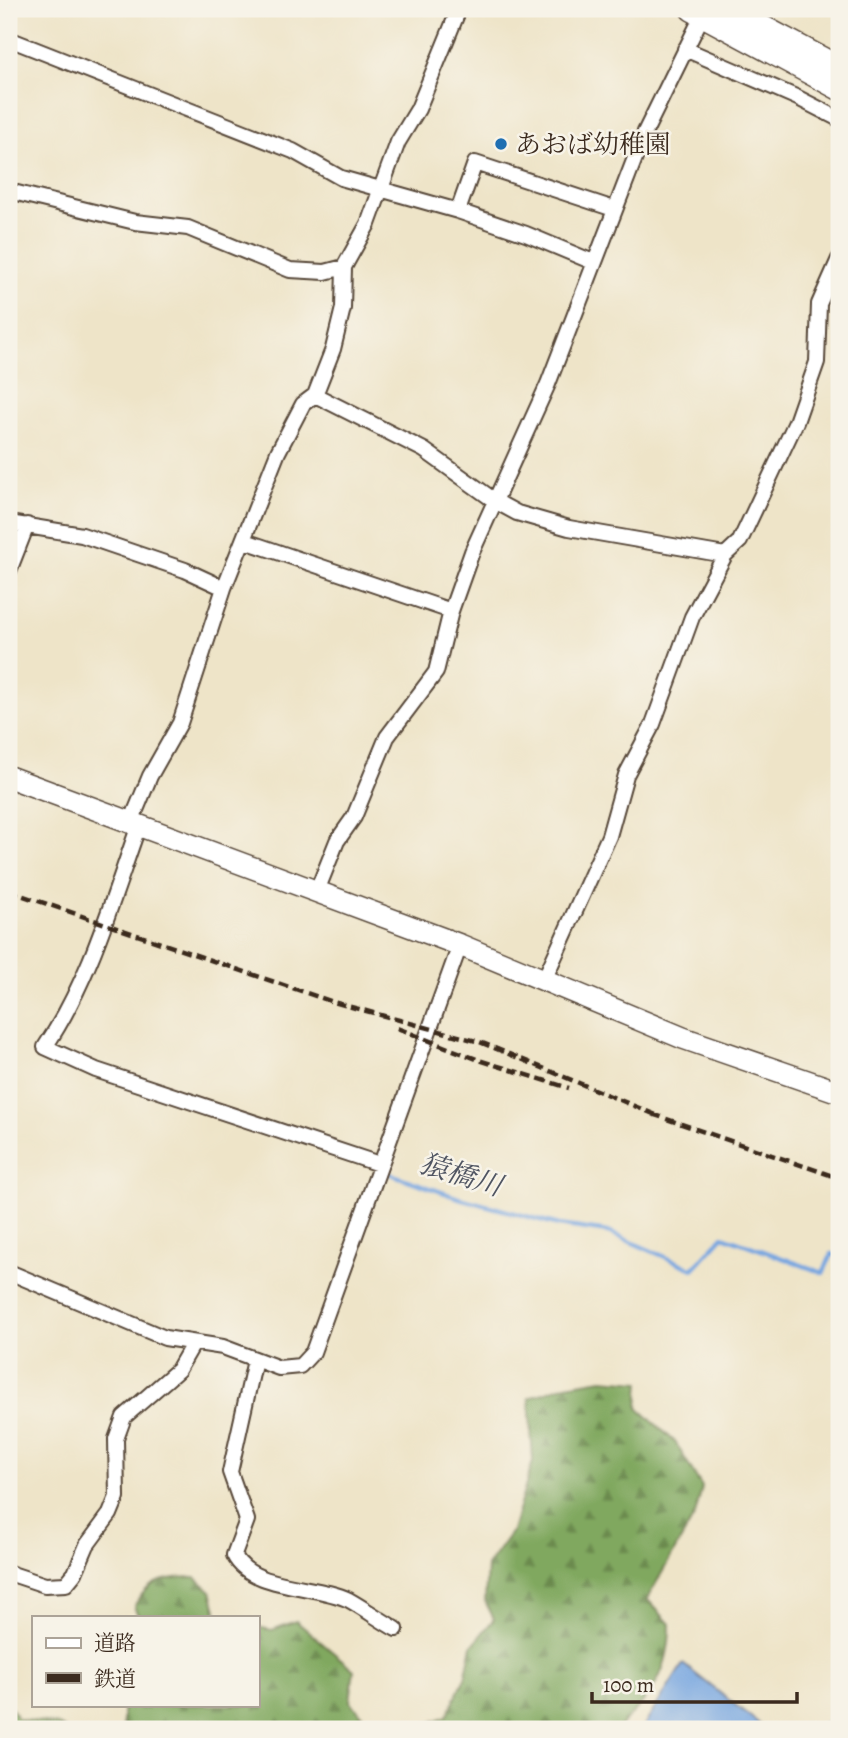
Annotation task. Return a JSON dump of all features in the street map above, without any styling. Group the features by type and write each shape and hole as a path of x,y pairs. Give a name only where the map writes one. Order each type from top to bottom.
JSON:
{"main road":[{"path":"728,9 839,68"},
{"path":"700,11 839,88"}],"street":[{"path":"378,1167 96,1070 45,1047 68,1012 91,958 150,776 180,723 224,588 292,423 303,404 315,395 338,329 344,267 368,224 398,142 418,109 459,9"},
{"path":"317,891 337,841 354,817 387,737 436,672 451,611 495,501 548,384 593,261 645,132 700,11"},
{"path":"9,39 293,151 341,178 381,187 458,211 593,261"},
{"path":"685,49 839,119"},
{"path":"458,211 475,163 614,209"},
{"path":"9,191 135,222 188,229 290,270 325,272 344,267"},
{"path":"544,980 609,836 626,775 653,724 692,617 725,555 740,541 796,422 817,362 819,304 839,259"},
{"path":"315,395 424,450 495,501 517,513 549,523 725,555"},
{"path":"9,523 82,536 185,570 224,588"},
{"path":"9,571 27,525"},
{"path":"245,541 451,611"},
{"path":"9,777 460,945 684,1038 839,1092"},
{"path":"9,1272 165,1338 193,1345 223,1346 279,1368 300,1366 313,1352 460,945"},
{"path":"9,1573 45,1585 66,1584 75,1573 87,1545 110,1514 117,1497 116,1439 124,1418 178,1370 193,1345"},
{"path":"255,1360 230,1472 247,1520 234,1555 239,1565 263,1577 348,1600 396,1629"}],"green space":[{"path":"602,1379 640,1382 638,1408 675,1442 702,1487 695,1515 647,1599 670,1624 666,1657 656,1683 640,1706 617,1729 415,1729 447,1716 465,1678 472,1646 494,1619 485,1601 487,1566 512,1531 533,1461 529,1398 566,1385"},
{"path":"195,1577 211,1591 218,1616 138,1616 134,1607 146,1590 159,1581"},
{"path":"296,1621 354,1670 350,1701 374,1729 123,1729 123,1706 259,1706 259,1627 272,1630"},
{"path":"9,1705 18,1719 58,1725 64,1729 9,1729"}],"water":[{"path":"683,1664 766,1729 642,1729"}],"waterway":[{"name":"猿橋川","path":"382,1171 459,1198 559,1225 608,1232 693,1269 723,1236 823,1273 832,1254 839,1256"},
{"path":"816,1729 839,1717"}],"railway":[{"path":"9,891 333,1002 480,1042 661,1117"},
{"path":"397,1028 479,1060 569,1088"},
{"path":"652,1114 839,1178"}],"place":[{"name":"あおば幼稚園","path":"501,144"}]}
